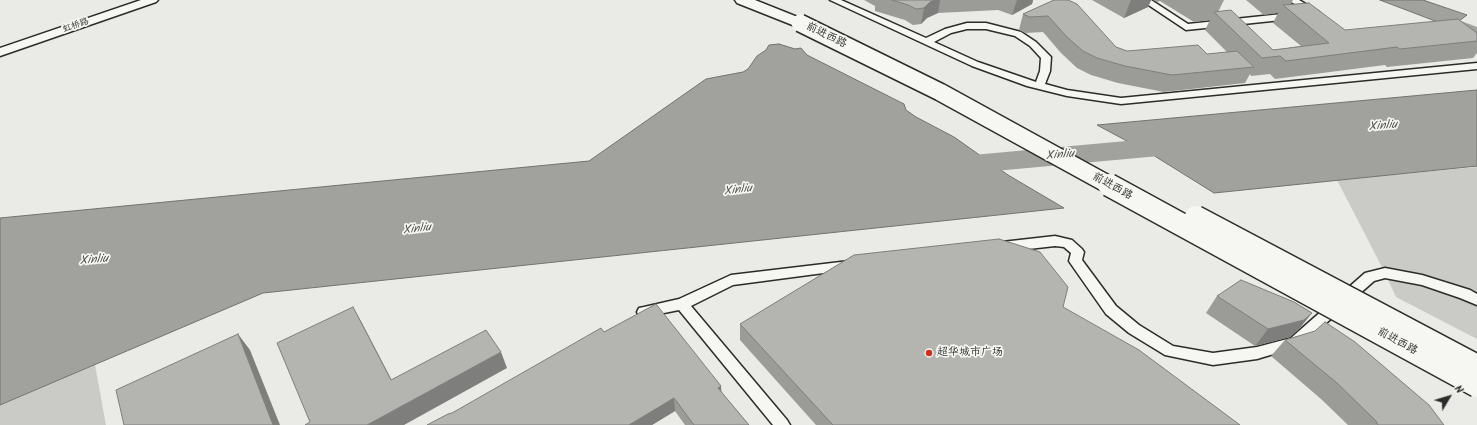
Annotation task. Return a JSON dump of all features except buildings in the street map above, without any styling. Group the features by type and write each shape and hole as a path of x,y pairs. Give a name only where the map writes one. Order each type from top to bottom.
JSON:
{"main road":[{"name":"前进西路","path":"742,0 805,20 945,82 1477,366"},
{"name":"前进西路","path":"770,0 1477,386"}],"street":[{"name":"虹桥路","path":"0,52 152,0"},
{"path":"834,0 975,64 1039,86 1067,93 1120,101 1477,66"},
{"path":"1145,0 1186,27 1319,15 1292,0"},
{"path":"926,42 948,31 967,26 986,26 1018,34 1033,44 1046,56 1045,71 1039,86"},
{"path":"992,248 1055,241 1068,244 1078,252 1075,261 1111,310 1134,329 1170,350 1213,359 1257,353 1294,342 1370,277 1385,273 1422,280 1465,294 1477,300"},
{"path":"633,316 640,312 682,304 731,280 865,264"},
{"path":"682,304 782,425"}],"shaded area":[{"path":"1477,167 1477,339 1396,297 1337,180"},
{"path":"95,365 106,425 0,425 0,405"}],"water":[{"path":"1380,0 1423,0 1467,15 1451,27"},
{"path":"779,44 795,49 801,48 807,55 904,104 906,110 916,117 954,137 1008,175 1064,208 263,293 0,405 0,218 589,161 706,79 743,72 748,69 757,56 766,50 769,45"},
{"path":"1477,90 1477,166 1214,193 1153,155 1097,125"}],"waterway":[{"path":"1453,22 1477,32"},
{"name":"Xinliu","path":"951,166 1181,145"}],"place":[{"name":"超华城市广场","path":"929,353"}]}
